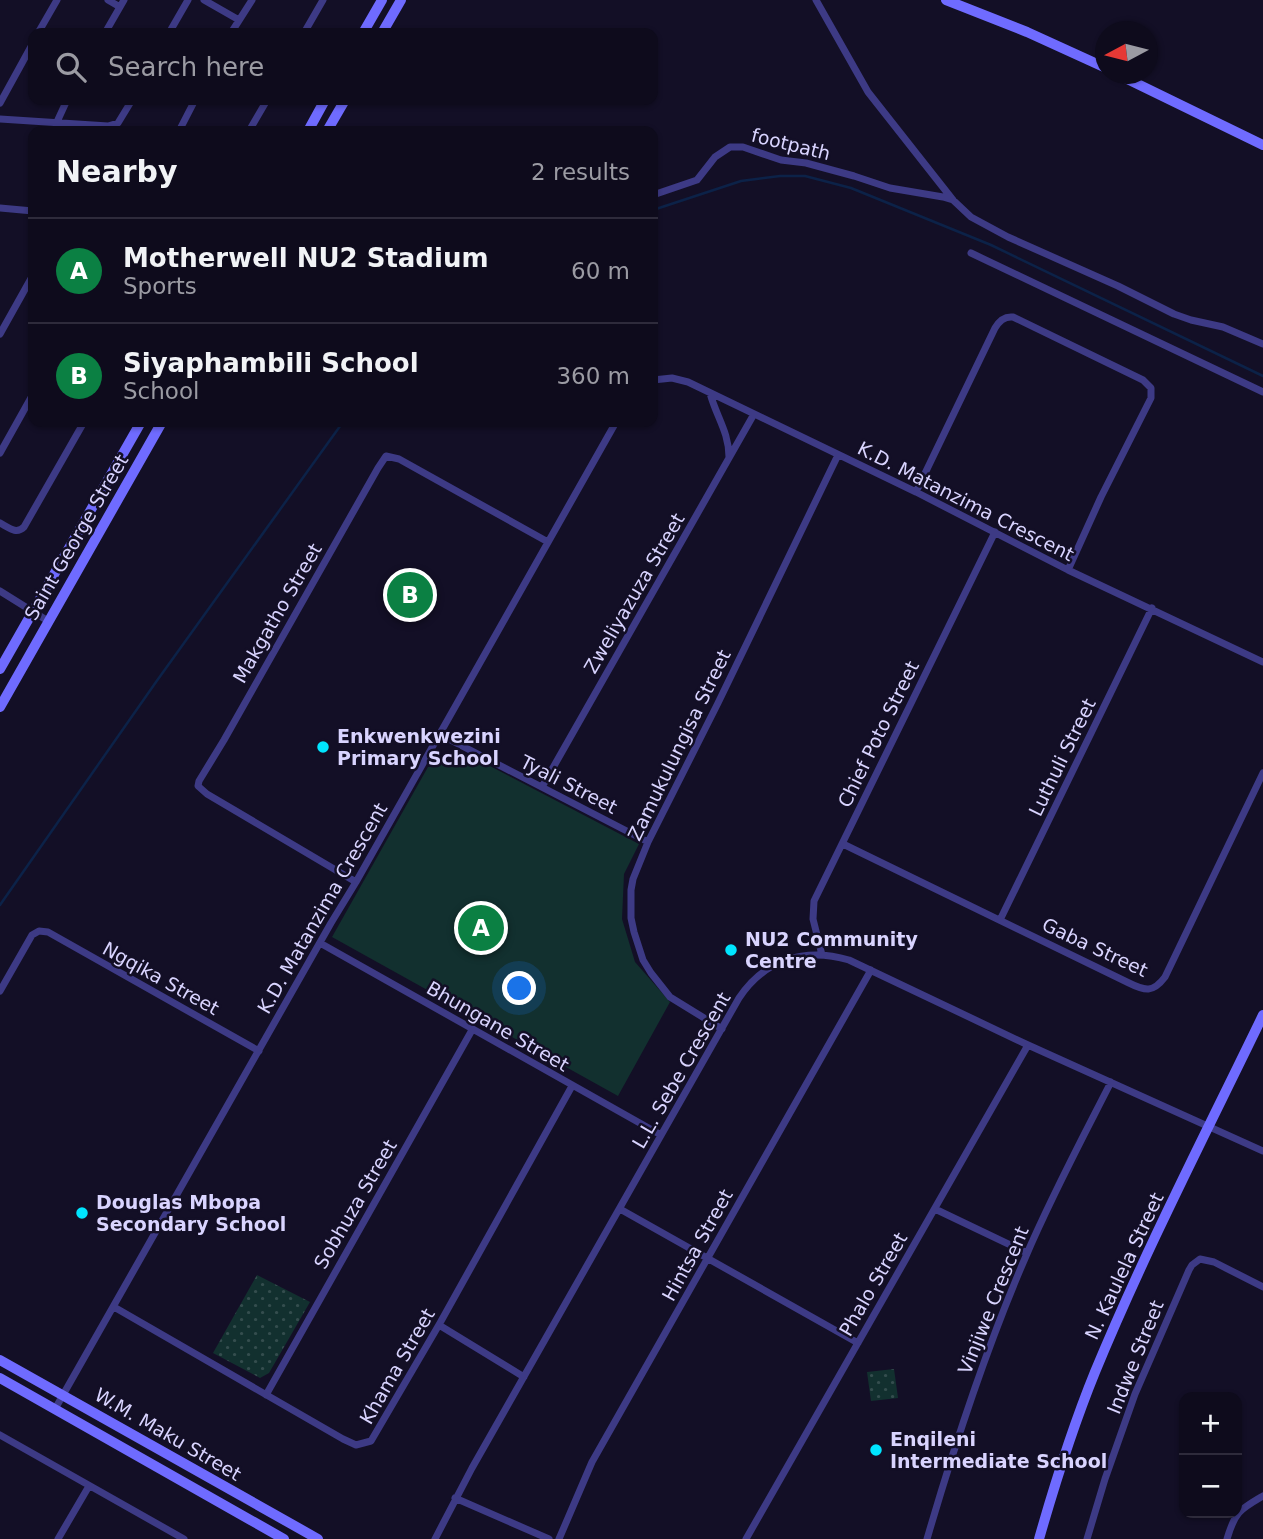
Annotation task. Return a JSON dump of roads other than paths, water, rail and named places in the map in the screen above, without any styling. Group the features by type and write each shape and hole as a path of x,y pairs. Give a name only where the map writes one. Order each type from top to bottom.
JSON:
{"street":[{"path":"41,28 57,0"},
{"path":"108,0 122,3 108,28"},
{"path":"172,28 188,0"},
{"path":"204,0 239,20"},
{"path":"235,28 252,0"},
{"path":"307,28 323,0"},
{"path":"366,28 382,0"},
{"path":"385,28 401,0"},
{"path":"816,0 868,92 953,200 971,217 1174,314 1223,327 1263,344"},
{"path":"946,0 1027,32 1095,63"},
{"path":"0,103 28,52"},
{"path":"1138,84 1263,145"},
{"path":"55,124 64,105"},
{"path":"115,126 129,105"},
{"path":"181,126 192,105"},
{"path":"252,126 264,105"},
{"path":"311,126 322,105"},
{"path":"330,126 342,105"},
{"path":"0,120 84,126"},
{"name":"footpath","path":"658,193 697,180 715,157 730,147 743,147 890,188 953,200"},
{"path":"0,208 28,211"},
{"path":"971,253 1263,392"},
{"path":"0,334 28,284"},
{"path":"916,492 995,328 1005,318 1013,317 1143,380 1151,388 1151,398 1068,570"},
{"name":"K.D. Matanzima Crescent","path":"658,379 679,379 710,393 916,492 1068,570 1263,662"},
{"path":"710,393 727,437 729,458"},
{"path":"0,453 28,403"},
{"name":"Zweliyazuza Street","path":"542,788 754,414"},
{"path":"0,523 15,531 22,530 81,427"},
{"name":"Saint George Street","path":"0,669 138,427"},
{"name":"Saint George Street","path":"0,708 159,427"},
{"name":"K.D. Matanzima Crescent","path":"55,1409 613,427"},
{"name":"Zamukulungisa Street","path":"722,1028 670,997 643,960 631,918 631,890 636,868 648,842 838,455"},
{"name":"Makgatho Street","path":"356,882 206,794 198,786 199,781 386,456 399,459 548,542"},
{"name":"Chief Poto Street","path":"822,955 813,919 817,895 995,532"},
{"path":"0,592 48,621"},
{"name":"Luthuli Street","path":"1000,920 1152,608"},
{"name":"Tyali Street","path":"439,734 648,842"},
{"name":"Gaba Street","path":"843,844 1137,987 1153,988 1164,977 1263,773"},
{"name":"Ngqika Street","path":"0,991 32,935 39,931 48,932 260,1051"},
{"name":"Bhungane Street","path":"320,943 661,1135"},
{"name":"L.L. Sebe Crescent","path":"435,1539 455,1498 722,1028 745,989 772,966 792,958 811,955 849,960 1028,1045 1263,1151"},
{"name":"Hintsa Street","path":"559,1539 592,1462 871,970"},
{"name":"N. Kaulela Street","path":"1039,1539 1069,1441 1094,1374 1124,1305 1263,1015"},
{"name":"Sobhuza Street","path":"266,1395 472,1030"},
{"name":"Phalo Street","path":"746,1539 1028,1045"},
{"name":"Vinjiwe Crescent","path":"927,1539 966,1410 998,1324 1027,1253 1111,1082"},
{"name":"Khama Street","path":"114,1307 343,1440 356,1445 367,1443 374,1438 439,1325 572,1086"},
{"path":"620,1209 858,1343"},
{"path":"935,1209 1027,1253"},
{"name":"Indwe Street","path":"1087,1539 1135,1394 1192,1265 1200,1259 1206,1260 1263,1287"},
{"path":"439,1325 524,1377"},
{"name":"W.M. Maku Street","path":"0,1360 318,1539"},
{"name":"W.M. Maku Street","path":"0,1378 284,1539"},
{"path":"0,1435 184,1539"},
{"path":"58,1539 89,1486"},
{"path":"1227,1539 1238,1513 1263,1496"},
{"path":"455,1498 549,1539"}],"waterway":[{"path":"658,208 741,181 780,176 805,176 851,188 991,245 1263,376"},
{"path":"0,905 339,427"}],"place":[{"name":"Siyaphambili School","path":"410,595"},
{"name":"Enkwenkwezini Primary School","path":"323,747"},
{"name":"Motherwell NU2 Stadium","path":"481,928"},
{"name":"NU2 Community Centre","path":"731,950"},
{"name":"Douglas Mbopa Secondary School","path":"82,1213"},
{"name":"Enqileni Intermediate School","path":"876,1450"}]}
